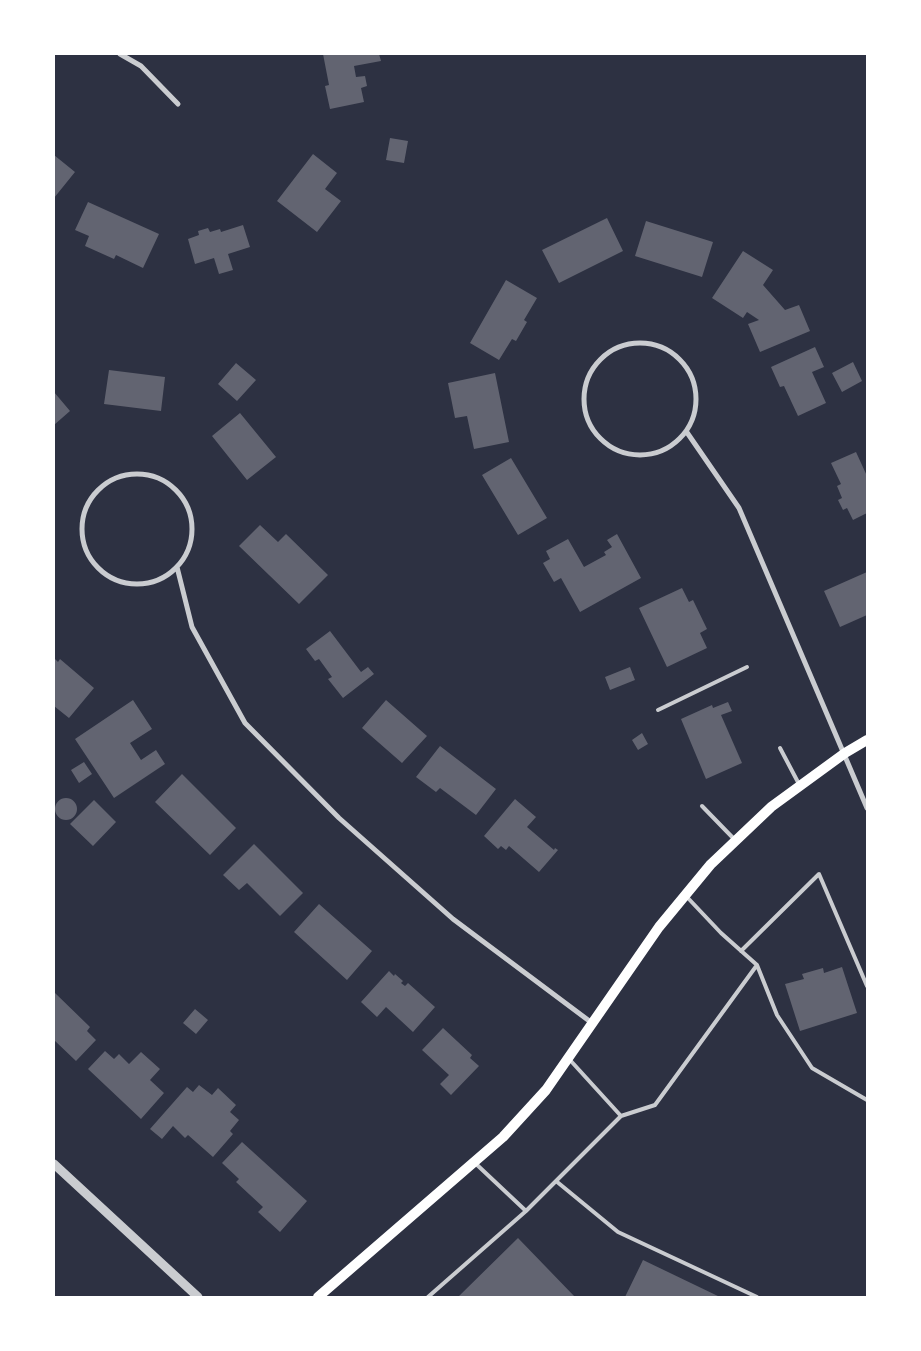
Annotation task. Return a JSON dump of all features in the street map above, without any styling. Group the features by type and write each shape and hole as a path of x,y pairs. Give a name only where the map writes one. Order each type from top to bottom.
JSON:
{"main road":[{"path":"318,1297 503,1137 540,1096 659,927 711,864 771,807 845,753 867,740"}],"street":[{"path":"120,54 141,66 178,104"},
{"path":"644,343 658,346 671,352 682,362 695,388 696,403 693,417 686,431 671,446 651,454 636,455 608,446 589,424 585,410 584,396 587,381 593,368 603,357 615,349 629,344 644,343"},
{"path":"686,431 739,508 867,808"},
{"path":"136,474 150,475 163,480 175,489 184,500 190,513 192,528 186,555 177,567 166,576 152,582 138,584 110,577 98,569 90,558 84,544 82,530 83,516 97,491 108,482 122,476 136,474"},
{"path":"177,567 192,627 246,722 339,818 453,919 593,1023"},
{"path":"54,1164 198,1297"}],"lane":[{"path":"658,710 747,666"},
{"path":"780,748 800,786"},
{"path":"702,806 736,840"},
{"path":"740,951 819,874 867,986"},
{"path":"686,895 721,933 757,965 777,1015 812,1068 867,1100"},
{"path":"428,1297 526,1211 621,1116 655,1105 757,965"},
{"path":"568,1058 621,1116"},
{"path":"474,1162 526,1211"},
{"path":"556,1181 618,1232 758,1297"}],"building":[{"path":"323,54 379,54 381,61 354,66 356,77 365,76 367,86 361,88 364,102 330,109 325,86 329,85"},
{"path":"390,138 408,141 404,163 386,160"},
{"path":"313,154 337,173 325,189 341,201 317,232 277,201"},
{"path":"54,155 75,172 54,198"},
{"path":"88,202 159,234 143,268 116,255 114,259 85,246 89,236 75,230"},
{"path":"607,218 623,251 559,283 542,250"},
{"path":"646,221 713,242 702,277 635,256"},
{"path":"243,225 250,247 228,254 233,270 219,274 214,258 195,264 188,239 199,235 198,231 208,228 210,232 220,229 221,232"},
{"path":"743,251 773,270 763,285 785,310 799,305 810,331 760,352 748,324 759,320 747,312 743,318 712,298"},
{"path":"506,280 537,298 524,320 527,322 516,341 512,339 499,360 470,343"},
{"path":"815,347 824,367 812,372 826,403 798,416 784,386 780,387 771,367"},
{"path":"853,362 862,381 842,392 832,373"},
{"path":"236,363 256,380 237,401 218,384"},
{"path":"109,370 165,377 161,411 104,404"},
{"path":"495,373 509,442 474,449 467,416 455,418 448,383"},
{"path":"54,392 70,411 54,425"},
{"path":"240,413 276,457 247,480 212,436"},
{"path":"856,452 867,476 867,513 853,520 847,508 843,510 838,500 842,498 837,486 841,484 831,463"},
{"path":"511,458 547,518 518,535 482,475"},
{"path":"260,525 278,542 286,534 328,575 299,604 239,546"},
{"path":"617,534 641,578 580,612 561,578 554,582 543,563 550,559 546,551 568,539 584,567 606,555 604,552 612,547 607,540"},
{"path":"867,572 867,615 840,627 824,591"},
{"path":"682,588 689,602 693,600 707,629 700,633 707,648 667,667 639,608"},
{"path":"330,631 361,672 368,667 374,674 343,698 328,679 332,677 319,659 315,661 306,649"},
{"path":"54,658 58,662 60,659 94,688 69,718 54,706"},
{"path":"630,667 635,680 610,690 605,677"},
{"path":"133,700 152,729 130,743 141,760 156,750 165,764 114,798 75,739"},
{"path":"386,700 427,736 402,763 362,728"},
{"path":"728,702 732,711 721,715 742,763 706,779 681,719 712,705 713,708"},
{"path":"642,733 648,744 638,750 632,740"},
{"path":"440,746 496,789 476,815 440,788 436,792 416,777"},
{"path":"84,762 92,774 79,783 71,770"},
{"path":"182,774 236,828 210,855 155,802"},
{"path":"66,798 74,801 77,809 74,817 66,820 58,817 55,809 58,801"},
{"path":"515,799 536,817 527,827 554,850 555,848 558,850 539,872 509,846 506,850 501,846 498,849 484,836"},
{"path":"94,800 116,822 93,846 70,824"},
{"path":"254,844 303,893 280,916 247,883 239,890 223,875"},
{"path":"319,904 372,951 347,980 294,932"},
{"path":"842,967 857,1013 800,1031 785,984 804,979 802,974 823,968 824,973"},
{"path":"389,971 403,981 401,983 405,986 408,983 435,1007 413,1032 386,1007 377,1017 361,1002"},
{"path":"54,992 90,1027 87,1031 96,1040 76,1061 54,1040"},
{"path":"195,1009 208,1020 196,1034 183,1023"},
{"path":"443,1028 472,1055 470,1058 479,1066 451,1095 440,1084 449,1075 422,1050"},
{"path":"105,1051 114,1059 119,1054 129,1064 141,1052 160,1069 150,1080 164,1093 141,1119 88,1069"},
{"path":"199,1085 212,1095 218,1088 236,1105 230,1112 239,1120 230,1131 233,1134 213,1157 188,1135 185,1138 173,1126 162,1139 150,1129 187,1087 193,1092"},
{"path":"242,1142 307,1201 280,1232 258,1212 263,1207 236,1182 239,1179 222,1163"},
{"path":"518,1238 575,1297 458,1297"},
{"path":"643,1260 720,1297 625,1297"}]}
